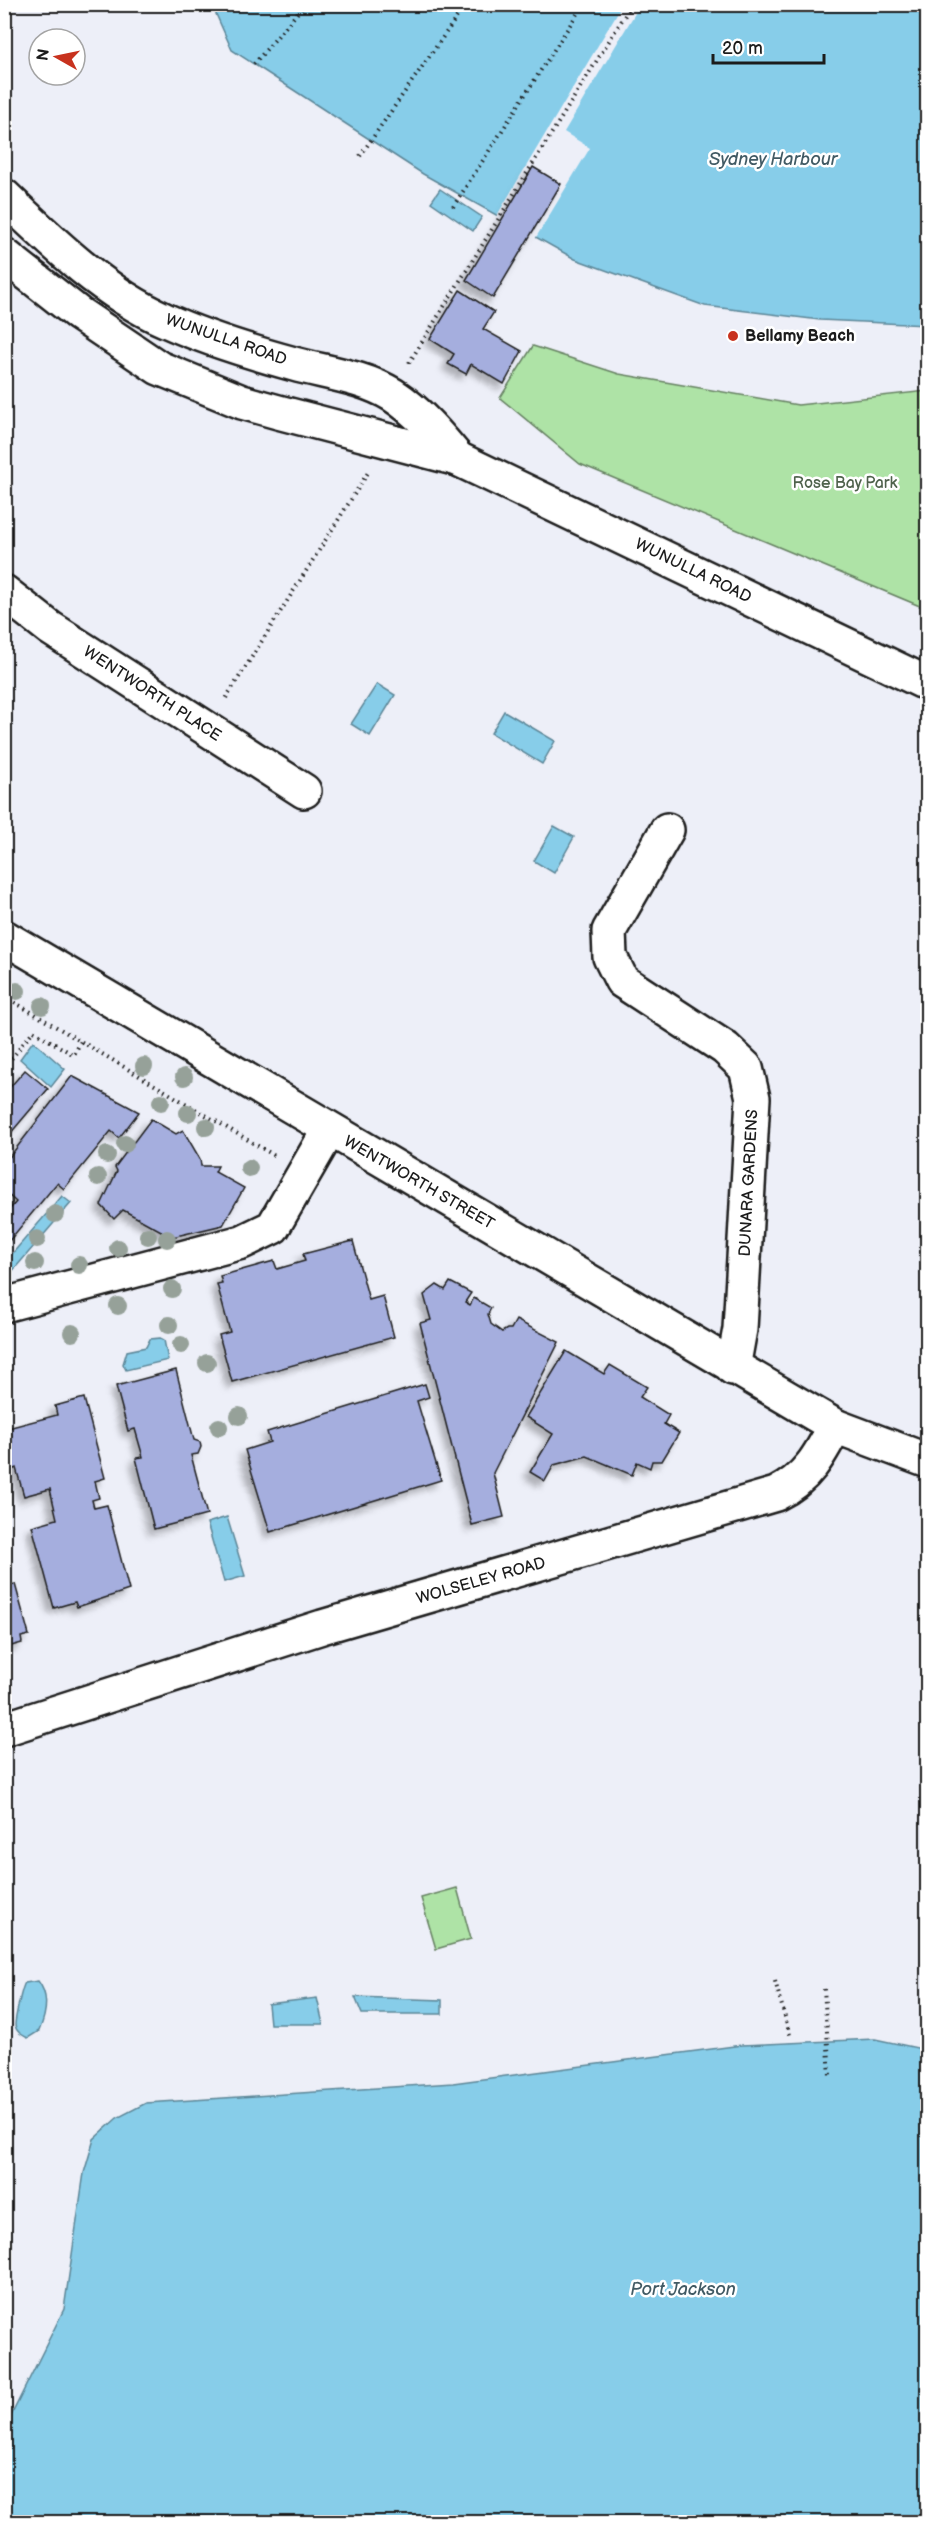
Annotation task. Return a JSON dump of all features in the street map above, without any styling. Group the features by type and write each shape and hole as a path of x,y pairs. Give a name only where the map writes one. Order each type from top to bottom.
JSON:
{"street":[{"name":"WUNULLA ROAD","path":"4,196 69,257 136,305 171,323 229,344 375,385 409,406 425,420 458,459"},
{"name":"WUNULLA ROAD","path":"4,255 79,314 159,368 242,402 458,459 927,684"},
{"name":"WENTWORTH PLACE","path":"4,592 50,628 304,791"},
{"name":"DUNARA GARDENS","path":"667,830 609,931 609,957 622,981 725,1048 746,1068 753,1098 740,1329 733,1368"},
{"name":"WENTWORTH STREET","path":"4,937 835,1426"},
{"path":"4,1305 242,1242 273,1227 329,1130"},
{"path":"835,1426 927,1461"},
{"name":"WOLSELEY ROAD","path":"4,1729 322,1627 776,1494 805,1476 814,1465 835,1426"}],"path":[{"path":"254,64 305,4"},
{"path":"360,156 466,4"},
{"path":"408,366 632,4"},
{"path":"453,207 577,14"},
{"path":"206,729 388,442"},
{"path":"4,996 304,1173"},
{"path":"4,1068 33,1031 74,1055 81,1041"},
{"path":"776,1981 790,2035"},
{"path":"824,1989 830,2075"}],"green space":[{"name":"Rose Bay Park","path":"533,346 619,374 798,405 927,391 927,609 580,464 500,398"},
{"path":"457,1888 471,1939 436,1949 421,1898"}],"water":[{"name":"Sydney Harbour","path":"212,5 927,5 927,325 820,320 705,306 575,259 423,174 232,50"},
{"path":"440,189 482,217 473,231 431,202"},
{"path":"377,684 395,695 370,736 351,724"},
{"path":"504,711 555,741 542,764 491,733"},
{"path":"554,826 574,837 554,873 534,861"},
{"path":"33,1041 65,1069 51,1087 20,1059"},
{"path":"62,1196 71,1203 10,1274 5,1269 5,1262"},
{"path":"150,1339 164,1340 168,1360 126,1370 123,1364 127,1351 146,1347"},
{"path":"227,1517 245,1576 224,1582 207,1523"},
{"path":"38,1981 44,1993 45,2012 39,2031 28,2038 17,2030 16,2016 25,1983"},
{"path":"355,1997 442,2000 442,2014 362,2014"},
{"path":"317,1998 323,2024 270,2024 268,2004"},
{"name":"Port Jackson","path":"875,2039 927,2050 927,2522 5,2522 5,2428 64,2309 84,2173 94,2139 117,2118 146,2103 453,2083 742,2045"}],"pier":[{"path":"622,5 640,5 564,132 590,148 535,239 530,236 533,168 502,220 496,217"}],"building":[{"path":"533,167 561,184 493,298 466,280"},
{"path":"460,290 494,312 483,329 522,351 504,384 471,364 466,374 448,364 454,354 430,339"},
{"path":"25,1070 48,1089 4,1141 4,1094"},
{"path":"72,1076 139,1112 119,1138 111,1131 64,1189 57,1183 4,1247 4,1216 16,1202 4,1191 4,1164"},
{"path":"151,1119 176,1134 183,1130 200,1159 201,1166 218,1166 215,1172 244,1188 223,1225 172,1237 123,1210 114,1219 101,1205 117,1171 115,1167"},
{"path":"353,1241 369,1300 383,1296 394,1337 232,1382 219,1335 230,1332 217,1284 222,1283 220,1276 274,1261 277,1269 305,1261 303,1254"},
{"path":"450,1282 471,1293 465,1302 470,1305 474,1298 491,1308 488,1314 491,1324 502,1332 511,1329 516,1320 559,1342 493,1473 504,1517 472,1525 420,1323 431,1320 424,1295 437,1285 445,1290"},
{"path":"566,1351 604,1374 610,1365 647,1387 640,1397 669,1415 664,1424 679,1433 662,1461 652,1461 650,1468 637,1462 632,1475 587,1456 554,1465 545,1481 530,1472 553,1434 526,1417"},
{"path":"176,1370 194,1440 200,1442 201,1447 198,1454 191,1455 207,1515 154,1529 136,1458 143,1457 135,1429 128,1431 116,1386"},
{"path":"425,1384 429,1397 417,1401 441,1480 270,1532 245,1450 270,1442 267,1432"},
{"path":"84,1398 105,1478 95,1481 99,1498 92,1500 94,1508 107,1505 129,1590 77,1607 75,1602 54,1608 32,1526 57,1519 50,1489 24,1496 16,1468 12,1470 4,1429 57,1415 55,1406"},
{"path":"15,1584 29,1635 21,1637 22,1643 4,1648 4,1586"}],"place":[{"name":"Bellamy Beach","path":"733,336"}]}
